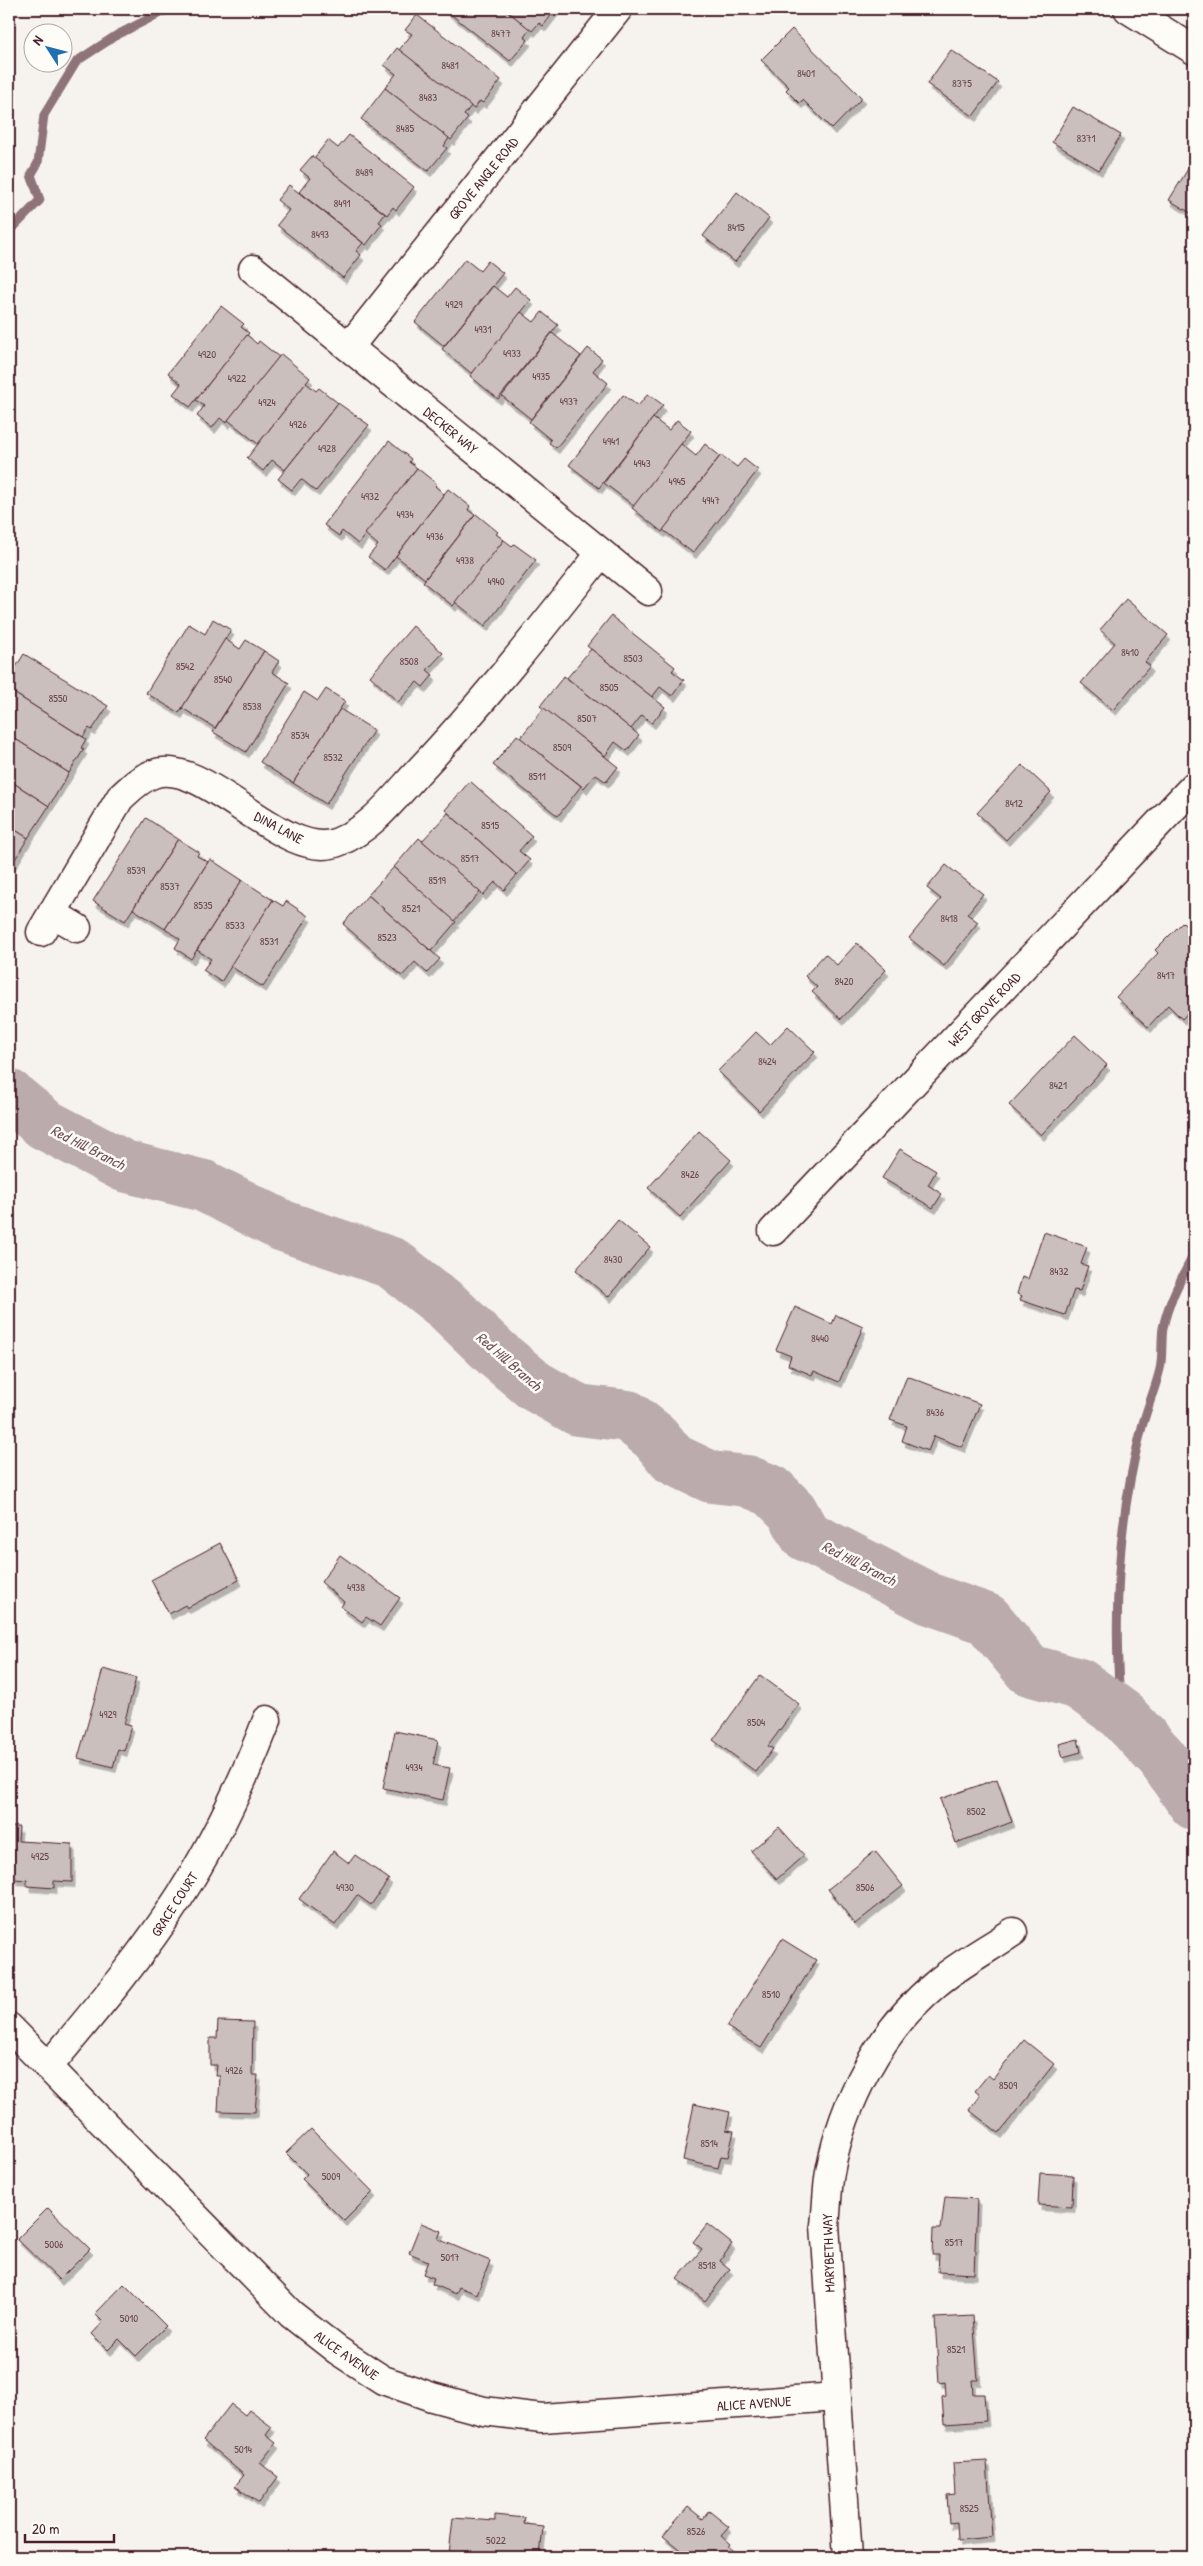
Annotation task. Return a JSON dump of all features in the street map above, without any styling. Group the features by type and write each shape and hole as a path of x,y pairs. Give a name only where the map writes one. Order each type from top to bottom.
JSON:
{"street":[{"name":"GROVE ANGLE ROAD","path":"349,348 618,9"},
{"path":"1128,9 1194,50"},
{"name":"DECKER WAY","path":"253,269 648,591"},
{"name":"DINA LANE","path":"78,928 46,923 120,798 136,783 154,773 176,772 200,782 298,840 318,845 337,843 370,823 464,723 510,669 601,553"},
{"name":"WEST GROVE ROAD","path":"773,1231 1194,786"},
{"name":"GRACE COURT","path":"48,2068 133,1963 180,1897 218,1832 242,1785 267,1720"},
{"name":"MARYBETH WAY","path":"848,2557 825,2225 830,2172 844,2122 865,2073 895,2025 937,1983 1013,1932"},
{"name":"ALICE AVENUE","path":"9,2027 291,2314 337,2350 383,2380 432,2397 484,2411 542,2418 836,2397"}],"building":[{"path":"444,9 505,9 530,29 524,37 528,40 510,61"},
{"path":"505,9 556,9 543,26 539,23 532,31"},
{"path":"417,15 501,80 483,103 480,101 474,109 399,50 412,34 405,30"},
{"path":"792,29 862,98 832,129 803,100 799,103 786,90 789,87 761,60"},
{"path":"397,48 471,106 464,115 468,118 451,140 385,88 396,74 384,65"},
{"path":"951,50 998,82 973,116 927,84"},
{"path":"385,88 449,138 444,146 447,148 428,171 361,119"},
{"path":"1073,107 1121,135 1099,170 1052,142"},
{"path":"349,135 414,187 396,210 393,207 387,215 314,158 328,140 338,148"},
{"path":"312,156 385,214 379,222 382,224 366,245 299,192 310,178 300,170"},
{"path":"1191,164 1194,166 1194,215 1169,200"},
{"path":"289,185 363,243 356,251 361,255 343,278 277,225 289,210 277,200"},
{"path":"737,192 769,218 735,262 703,236"},
{"path":"465,259 480,271 488,261 503,273 444,346 415,322"},
{"path":"493,286 507,297 515,287 531,300 472,374 442,349"},
{"path":"221,306 244,324 241,327 249,333 190,407 173,394 181,384 168,373"},
{"path":"521,312 534,322 542,312 558,325 498,399 470,376"},
{"path":"552,333 581,356 531,419 502,396"},
{"path":"247,335 257,344 259,341 279,357 226,423 220,418 212,428 197,416 204,406 196,400"},
{"path":"588,348 602,359 593,371 608,383 556,448 549,443 551,440 529,422"},
{"path":"281,354 310,378 258,444 228,420"},
{"path":"306,383 316,391 319,388 338,403 285,470 272,460 263,471 247,458"},
{"path":"648,394 663,405 599,488 569,465 623,395 638,406"},
{"path":"338,403 369,425 316,491 301,479 292,490 278,479"},
{"path":"653,418 669,430 677,420 691,431 634,506 604,483"},
{"path":"389,441 411,459 409,462 417,468 358,544 342,531 339,536 324,525"},
{"path":"681,444 696,456 705,444 720,456 662,532 632,508"},
{"path":"721,455 737,467 744,459 758,470 693,553 663,530"},
{"path":"417,468 437,484 435,486 444,494 385,570 368,557 378,545 365,534"},
{"path":"448,489 470,506 468,510 475,515 425,579 396,556"},
{"path":"476,514 498,532 496,534 504,540 453,606 423,582"},
{"path":"504,540 512,546 514,544 536,560 485,626 455,602"},
{"path":"1126,599 1168,635 1145,662 1150,666 1113,710 1081,683 1115,643 1100,630"},
{"path":"611,616 675,667 672,671 684,680 672,696 660,687 652,697 587,646"},
{"path":"213,619 231,630 179,713 146,693 189,624 205,634"},
{"path":"413,626 443,653 427,670 433,675 423,687 417,682 398,702 370,676"},
{"path":"225,639 240,649 246,640 264,651 215,728 182,708"},
{"path":"591,649 665,707 652,723 642,715 631,729 567,678"},
{"path":"264,651 279,661 272,672 289,683 246,752 213,732"},
{"path":"24,654 108,706 92,730 89,728 83,737 9,690 9,678"},
{"path":"564,676 639,735 627,751 615,742 605,756 540,706"},
{"path":"326,689 345,701 293,783 260,762 304,692 318,701"},
{"path":"9,690 86,739 81,748 84,749 69,773 9,735"},
{"path":"544,708 618,767 606,782 595,774 584,788 520,738"},
{"path":"340,709 374,730 326,804 293,783"},
{"path":"9,735 69,773 49,806 9,780"},
{"path":"517,735 581,786 558,816 493,765"},
{"path":"1022,765 1051,792 1006,840 977,813"},
{"path":"9,780 49,806 28,838 9,826"},
{"path":"470,781 532,836 519,851 530,860 517,875 445,810"},
{"path":"448,813 517,875 504,890 495,882 483,895 422,841"},
{"path":"146,818 178,839 125,921 93,901"},
{"path":"9,826 28,838 9,869"},
{"path":"419,838 480,892 454,921 394,867"},
{"path":"178,839 199,852 197,856 208,862 165,929 133,909"},
{"path":"210,859 242,880 191,959 175,948 180,939 165,929"},
{"path":"946,865 983,894 967,914 978,922 944,966 909,938 941,899 927,888"},
{"path":"394,867 456,922 431,951 368,895"},
{"path":"242,880 273,900 221,982 203,970 211,959 197,950"},
{"path":"368,895 440,959 427,973 415,962 402,976 343,924"},
{"path":"273,900 283,906 286,901 308,916 263,987 230,966"},
{"path":"1183,922 1194,933 1194,1006 1182,1019 1168,1005 1148,1027 1116,997 1158,953 1155,950"},
{"path":"857,943 886,970 841,1019 812,992 817,987 805,976 825,954 837,965"},
{"path":"788,1026 815,1052 759,1111 718,1071 756,1032 770,1045"},
{"path":"1075,1035 1107,1065 1041,1135 1009,1105"},
{"path":"699,1131 731,1160 680,1217 648,1188"},
{"path":"900,1149 936,1171 928,1185 942,1194 933,1208 882,1178"},
{"path":"618,1220 650,1247 608,1297 576,1270"},
{"path":"1044,1232 1087,1247 1081,1264 1088,1266 1080,1291 1074,1290 1065,1315 1020,1300 1022,1296 1017,1294 1022,1277 1028,1279"},
{"path":"795,1307 832,1324 836,1315 863,1327 839,1382 814,1371 812,1375 788,1365 791,1356 776,1350"},
{"path":"907,1376 980,1404 962,1447 934,1436 928,1451 902,1441 907,1426 890,1420"},
{"path":"220,1543 239,1580 187,1608 185,1605 169,1614 151,1580"},
{"path":"340,1555 400,1598 380,1626 366,1617 362,1622 341,1607 344,1602 321,1582"},
{"path":"103,1669 136,1678 124,1724 131,1726 124,1751 118,1749 113,1767 78,1758"},
{"path":"760,1675 799,1704 768,1746 773,1749 756,1772 713,1740"},
{"path":"395,1731 438,1740 433,1765 450,1768 443,1800 383,1788"},
{"path":"1078,1739 1081,1752 1063,1757 1059,1744"},
{"path":"997,1779 1012,1822 956,1843 940,1799"},
{"path":"9,1827 19,1827 18,1841 72,1844 72,1882 54,1881 54,1888 27,1886 27,1880 14,1879 14,1868 9,1868"},
{"path":"779,1827 804,1855 777,1879 751,1851"},
{"path":"333,1851 349,1863 355,1855 389,1879 371,1905 357,1895 335,1925 299,1899"},
{"path":"875,1851 903,1886 855,1924 828,1889"},
{"path":"782,1939 816,1960 761,2048 727,2027"},
{"path":"218,2021 253,2022 252,2075 258,2075 255,2112 218,2111 220,2076 216,2076 217,2065 210,2065 210,2038 217,2038"},
{"path":"1024,2040 1054,2064 999,2133 969,2110 980,2095 975,2091 988,2075 993,2079"},
{"path":"694,2104 730,2112 726,2130 734,2131 728,2157 721,2156 718,2168 683,2160"},
{"path":"311,2129 373,2192 344,2221 302,2179 307,2174 286,2153"},
{"path":"1040,2173 1073,2175 1072,2207 1038,2205"},
{"path":"945,2197 977,2199 974,2274 938,2272 939,2255 932,2255 933,2229 941,2229"},
{"path":"48,2208 90,2249 59,2280 17,2239"},
{"path":"421,2223 441,2231 438,2239 490,2261 477,2294 459,2287 456,2294 432,2284 434,2278 423,2274 428,2261 409,2253"},
{"path":"707,2224 732,2244 720,2261 730,2269 705,2301 677,2279 702,2249 693,2242"},
{"path":"124,2284 166,2326 136,2356 119,2339 108,2350 92,2334 103,2322 95,2314"},
{"path":"973,2316 978,2380 972,2380 973,2394 984,2394 986,2421 944,2424 942,2397 946,2396 945,2382 939,2383 935,2318"},
{"path":"231,2404 245,2415 249,2410 272,2427 266,2435 276,2443 260,2463 278,2477 259,2503 235,2486 244,2475 203,2440"},
{"path":"987,2461 992,2537 958,2540 957,2522 949,2523 947,2495 955,2494 953,2463"},
{"path":"688,2507 703,2519 709,2511 729,2527 721,2536 730,2544 728,2547 741,2557 689,2557 663,2536"},
{"path":"495,2515 525,2518 524,2524 543,2526 540,2557 478,2557 449,2554 453,2518 495,2521"}],"waterway":[{"path":"9,232 40,200 31,175 38,163 44,115 77,61 117,35 168,9"},
{"name":"Red Hill Branch","path":"9,1095 44,1124 124,1166 204,1186 283,1226 392,1263 447,1306 497,1354 535,1386 578,1410 628,1416 655,1437 673,1459 711,1477 747,1481 772,1491 792,1511 805,1535 930,1599 987,1619 1029,1670 1079,1684 1121,1714 1162,1758 1194,1804"},
{"path":"1121,1714 1117,1607 1122,1536 1127,1501 1141,1431 1160,1369 1162,1333 1165,1318 1176,1290 1194,1254"}]}
